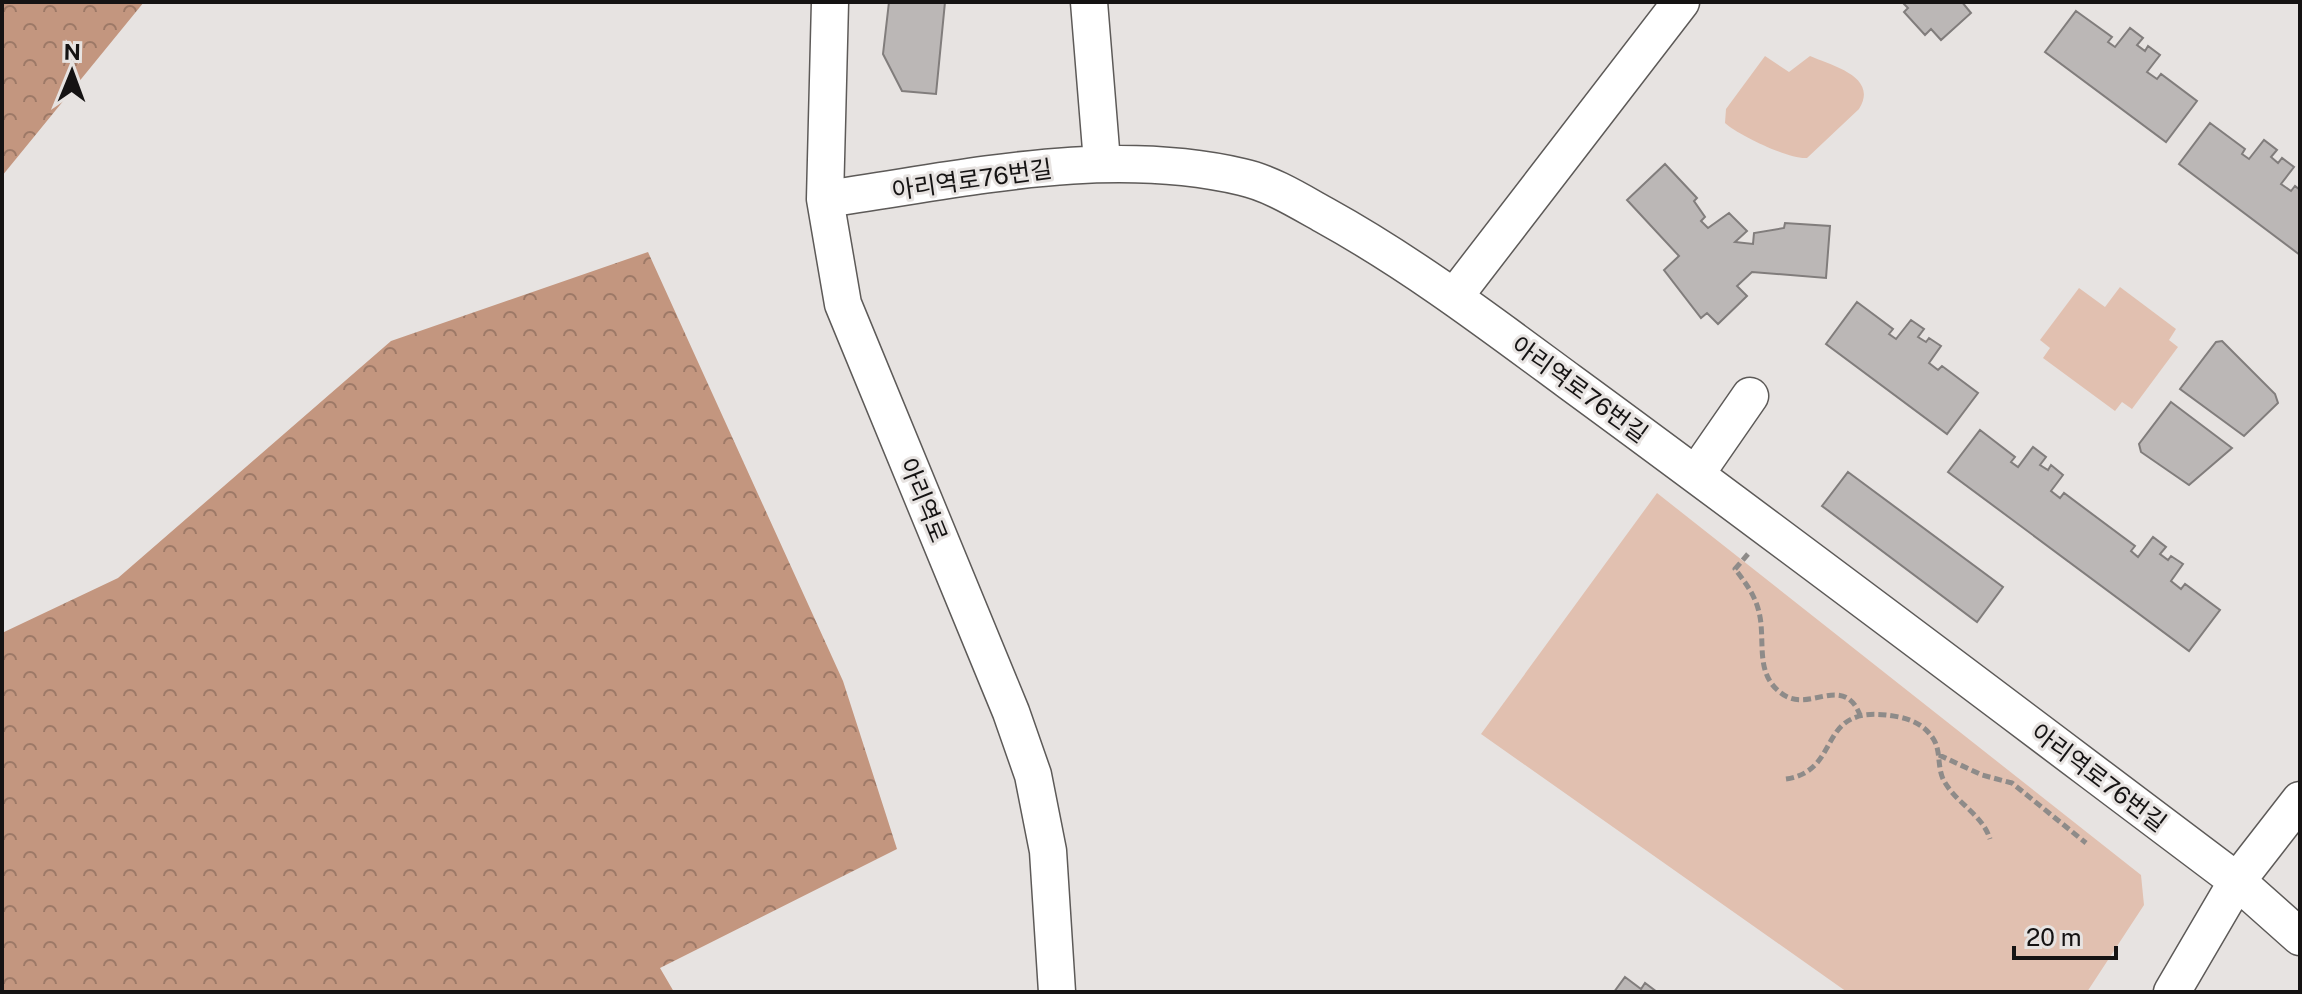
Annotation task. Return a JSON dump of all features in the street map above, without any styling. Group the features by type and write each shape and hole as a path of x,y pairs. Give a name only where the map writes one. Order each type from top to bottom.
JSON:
{"street":[{"name":"아리역로","path":"830,2 825,199 843,304 1011,712 1033,775 1048,851 1057,992"},
{"path":"1089,2 1102,162"},
{"path":"1454,297 1681,2"},
{"name":"아리역로76번길","path":"825,199 1102,162 1197,169 1247,178 1372,241 1454,297 1696,474 2237,881 2300,937"},
{"path":"1696,474 1750,396"},
{"path":"2172,992 2237,881 2300,800"}],"path":[{"path":"1735,569 1748,585 1759,610 1763,664 1769,681 1792,701 1805,702 1830,693 1840,693 1849,698 1860,715"},
{"path":"1786,779 1803,776 1814,769 1841,724 1860,715 1912,720 1934,740 1943,780 1981,820 1990,839"},
{"path":"1939,755 1982,775 2012,783 2086,843"}],"shaded area":[{"path":"1765,56 1789,72 1810,56 1851,74 1863,89 1864,98 1859,109 1807,158 1764,146 1725,123 1726,109"},
{"path":"2120,287 2176,329 2169,340 2178,347 2132,409 2122,402 2115,411 2043,358 2050,348 2040,340 2079,288 2105,307"},
{"path":"1657,493 2141,875 2144,905 2087,992 1847,992 1481,734"}],"green space":[{"path":"2,2 144,2 2,176"},
{"path":"648,252 843,681 897,849 660,968 674,992 2,992 2,633 118,578 391,341"}],"building":[{"path":"889,2 945,2 936,94 902,91 883,54"},
{"path":"1902,2 1962,2 1971,13 1941,40 1931,29 1925,35 1904,12 1908,8"},
{"path":"2076,11 2112,37 2108,42 2115,47 2130,28 2143,38 2137,45 2145,51 2148,46 2160,55 2147,72 2157,79 2161,74 2197,101 2166,142 2045,52"},
{"path":"2210,123 2245,149 2242,154 2249,159 2264,140 2277,150 2271,157 2278,163 2282,158 2294,167 2281,184 2291,191 2295,186 2300,190 2300,255 2179,164"},
{"path":"1665,164 1697,198 1694,201 1705,217 1701,221 1708,228 1729,213 1747,231 1735,242 1753,244 1754,233 1784,228 1785,223 1830,226 1826,278 1752,272 1737,286 1747,296 1718,324 1707,313 1701,318 1664,270 1679,256 1627,200"},
{"path":"1857,302 1893,329 1889,334 1896,339 1911,320 1924,329 1918,337 1926,342 1929,338 1941,346 1929,363 1938,370 1942,366 1978,393 1947,434 1826,344"},
{"path":"2222,341 2275,394 2278,403 2244,436 2180,389 2216,342"},
{"path":"2171,402 2232,448 2189,485 2141,452 2139,444"},
{"path":"1980,430 2015,457 2011,462 2018,467 2033,447 2046,457 2040,465 2048,470 2051,465 2063,475 2051,491 2060,498 2064,493 2135,546 2131,551 2138,557 2153,537 2166,547 2160,554 2168,560 2171,556 2183,564 2171,581 2181,589 2185,584 2220,610 2189,651 1948,472"},
{"path":"1848,472 2003,587 1977,622 1822,506"},
{"path":"1625,977 1641,989 1645,983 1657,992 1614,992"}]}
